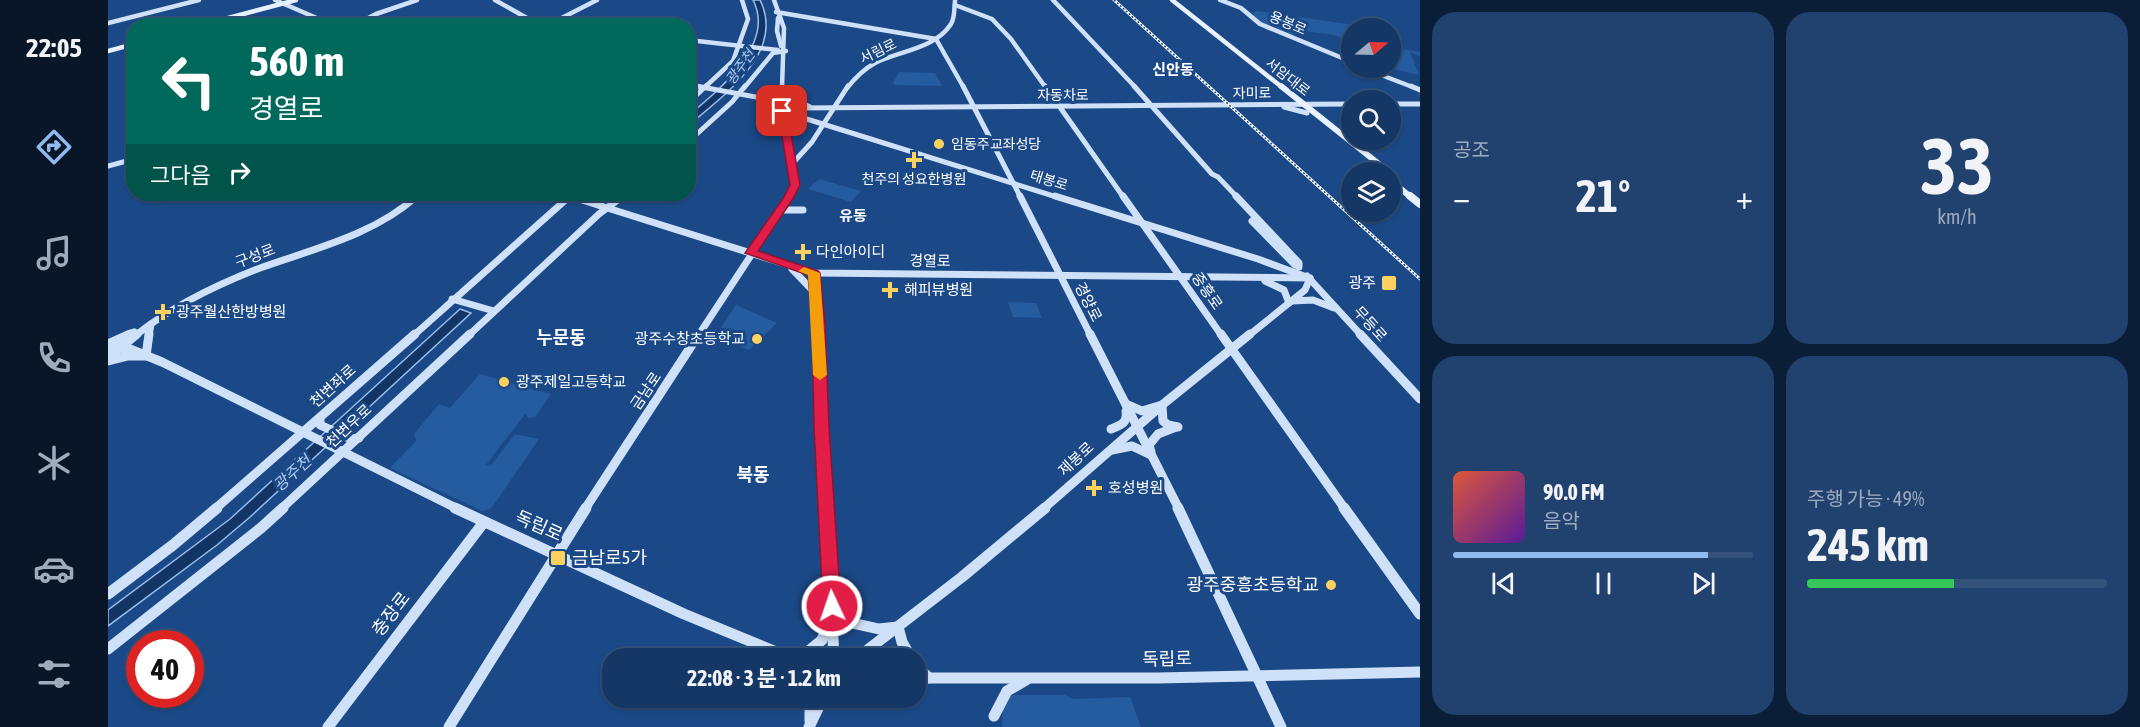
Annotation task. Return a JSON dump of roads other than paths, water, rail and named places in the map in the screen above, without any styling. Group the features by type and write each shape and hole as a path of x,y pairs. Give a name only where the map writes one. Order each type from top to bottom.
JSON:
{"main road":[{"path":"234,18 296,0"},
{"path":"229,18 302,0"},
{"name":"서암대로","path":"1167,0 1376,162"},
{"name":"서암대로","path":"1172,0 1287,95"},
{"path":"108,50 126,45"},
{"name":"서암대로","path":"1311,113 1368,162"},
{"name":"서암대로","path":"1401,182 1420,197"},
{"path":"1401,189 1420,204"}],"street":[{"path":"108,22 199,0"},
{"path":"275,0 316,18"},
{"path":"368,18 417,0"},
{"path":"490,0 526,18"},
{"path":"495,0 526,18"},
{"path":"561,18 597,0"},
{"path":"696,96 731,64 748,19 742,0"},
{"path":"769,0 779,12 936,38 952,24 955,2"},
{"path":"774,0 779,12 780,42 786,51"},
{"name":"무등로","path":"1052,0 1164,119 1212,174 1218,177 1286,248 1299,263 1299,267"},
{"name":"용봉로","path":"1220,0 1241,8 1261,25 1341,58"},
{"path":"1231,0 1241,8"},
{"name":"중흥로","path":"955,2 999,24 1420,615"},
{"name":"서림로","path":"792,164 802,156 857,76 872,65 936,38"},
{"name":"경양로","path":"936,38 975,107 1138,429 1281,727"},
{"path":"696,41 786,51"},
{"path":"892,50 897,51 897,54"},
{"path":"696,134 737,95 773,53 786,51"},
{"name":"금남로","path":"449,727 556,553 673,377 795,185 781,103 786,51"},
{"path":"1389,78 1420,90"},
{"path":"696,87 781,103"},
{"path":"760,98 782,91 806,107 798,112 797,116 783,120"},
{"path":"737,95 781,103"},
{"path":"1275,105 1287,95 1324,104"},
{"path":"1125,106 1144,99 1177,106"},
{"name":"자동차로","path":"781,103 790,108 1152,106"},
{"name":"태봉로","path":"781,103 797,116 992,175 1009,175 1140,222 1310,278"},
{"path":"1275,105 1311,113 1324,104"},
{"name":"자미로","path":"1152,106 1341,104"},
{"path":"1401,104 1420,104"},
{"path":"1125,106 1147,110 1164,119"},
{"path":"1164,119 1162,110 1177,106"},
{"path":"820,131 836,128"},
{"path":"108,166 126,161"},
{"name":"무등로","path":"1212,174 1211,177 1281,251 1310,278 1420,399"},
{"path":"992,175 1009,175 1032,185"},
{"path":"1018,193 1032,185"},
{"name":"구성로","path":"108,360 151,324 197,296 236,278 380,222 411,201"},
{"name":"천변좌로","path":"108,594 173,545 320,422 452,299 563,201"},
{"name":"경열로","path":"587,201 814,273 1310,278"},
{"path":"604,207 609,201"},
{"name":"천변우로","path":"108,649 261,528 604,207 615,201"},
{"path":"625,201 624,207 640,218"},
{"path":"780,210 803,210"},
{"path":"1247,256 1273,259 1279,256 1281,251"},
{"path":"1247,256 1261,264 1263,268 1253,278"},
{"path":"787,265 816,294"},
{"path":"814,273 834,648"},
{"path":"1253,278 1280,287 1287,294 1290,302 1307,299 1319,301 1343,315"},
{"name":"제봉로","path":"871,648 1065,491 1109,450 1138,429 1162,405 1305,290 1310,278"},
{"path":"452,299 494,311"},
{"path":"108,346 151,324"},
{"path":"146,356 151,324"},
{"path":"108,346 146,356 253,406 306,434"},
{"path":"108,360 128,356 146,356"},
{"path":"1124,402 1142,411 1162,405 1163,421 1168,425 1178,427 1154,437 1149,445 1151,456"},
{"path":"1111,429 1126,421 1124,402"},
{"path":"320,422 355,439"},
{"name":"독립로","path":"306,434 484,522 556,553 684,614 767,648"},
{"path":"1109,450 1132,446 1151,456"},
{"name":"충장로","path":"328,727 484,522"},
{"path":"832,606 843,621 879,629 898,627 905,648"},
{"path":"811,648 825,635 832,606"},
{"name":"독립로","path":"929,678 1030,679 1420,672"},
{"path":"926,675 929,678"},
{"path":"994,716 1007,692 1030,679"},
{"path":"810,708 810,726"},
{"path":"810,726 818,708"}],"water":[{"name":"광주천","path":"753,0 760,0 766,19 765,37 758,54 734,86 696,119 696,109 715,93 741,65 751,49 757,33 758,17"},
{"path":"460,309 471,313 250,517 217,545 108,626 108,610 230,519"}],"railway":[{"path":"1114,0 1420,279"}],"place":[{"name":"임동주교좌성당","path":"939,144"},
{"name":"천주의 성요한병원","path":"914,160"},
{"name":"다인아이디","path":"803,252"},
{"name":"광주","path":"1389,283"},
{"name":"해피뷰병원","path":"890,290"},
{"name":"광주월산한방병원","path":"163,312"},
{"name":"광주수창초등학교","path":"757,339"},
{"name":"광주제일고등학교","path":"504,382"},
{"name":"호성병원","path":"1094,488"},
{"name":"금남로5가","path":"558,558"},
{"name":"광주중흥초등학교","path":"1331,585"}],"district":[{"name":"신안동","path":"1173,70"},
{"name":"유동","path":"853,216"},
{"name":"누문동","path":"561,338"},
{"name":"북동","path":"753,475"}]}
